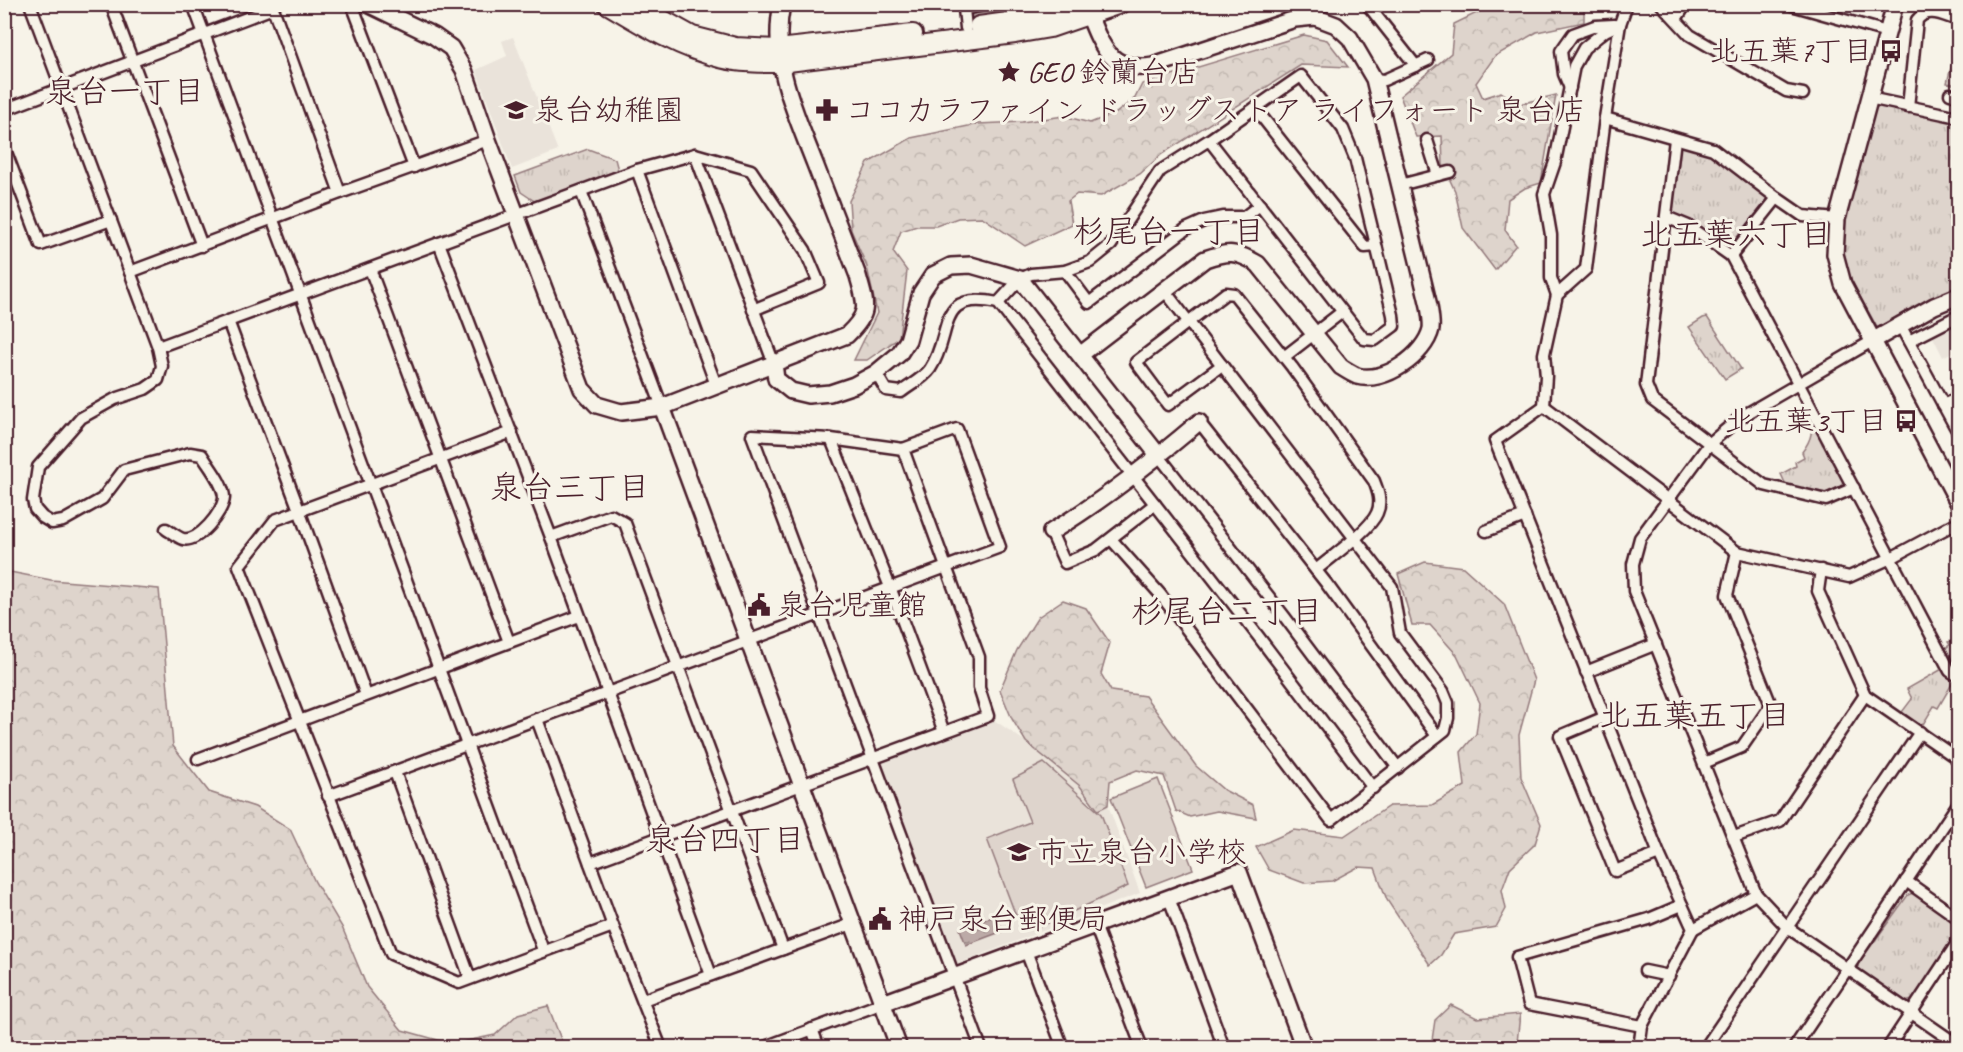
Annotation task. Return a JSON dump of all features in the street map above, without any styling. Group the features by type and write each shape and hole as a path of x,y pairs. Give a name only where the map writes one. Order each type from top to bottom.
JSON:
{"main road":[{"path":"607,4 667,39 719,58 746,62 1120,4"},
{"path":"634,4 692,36 714,43 779,56 1015,34 1050,28 1085,10"}],"street":[{"path":"30,4 158,347 162,366 158,380 145,389 115,399 81,418 38,467 33,500 35,510 52,522 63,521 102,499 124,470 190,453 202,456 221,486 224,497 221,508 202,532 194,538 183,539 166,529"},
{"path":"111,4 202,246"},
{"path":"192,4 543,950"},
{"path":"352,4 414,167"},
{"path":"368,4 434,36 451,48 464,70 582,389 597,405 621,412 662,406 847,335 859,323 866,305 858,276 785,85 779,56 779,18 782,4"},
{"path":"966,28 964,9 990,4"},
{"path":"1367,4 1416,66"},
{"path":"1557,295 1586,269 1605,117 1620,24 1627,4"},
{"path":"1661,4 1690,35 1786,91 1803,94"},
{"path":"1676,19 1686,4"},
{"path":"1788,4 1887,32"},
{"path":"1895,4 1837,219 1835,254 1843,284 1959,502"},
{"path":"4,110 273,8 340,193"},
{"path":"1080,355 1205,259 1222,253 1242,254 1258,264 1341,367 1358,376 1376,377 1394,370 1411,358 1424,343 1431,328 1429,306 1374,79 1350,38 1336,25 1315,11 1153,66 1136,69 1120,63 1108,54 1101,45 1085,10"},
{"path":"1908,106 1917,20 1922,14 1929,12 1959,20"},
{"path":"1570,88 1564,74 1561,51 1573,34 1595,26 1620,24"},
{"path":"1544,406 1546,376 1544,354 1557,295 1551,278 1551,234 1544,194 1555,162 1574,66 1584,48 1605,31 1620,24"},
{"path":"1374,79 1384,80 1428,60"},
{"path":"998,303 1020,279 1031,274 1065,271 1090,262 1111,245 1160,171 1301,76 1343,129 1355,158 1394,326 1375,340 1364,339 1209,140"},
{"path":"1869,98 1959,117"},
{"path":"1255,108 1365,247 1376,246"},
{"path":"1605,117 1713,149 1803,216 1837,219"},
{"path":"1675,139 1646,385 1652,400 1764,485 1826,500 1854,488"},
{"path":"130,272 488,140"},
{"path":"1427,140 1438,175"},
{"path":"4,147 9,171 41,245 111,220"},
{"path":"158,347 637,170 695,154 752,170 805,250 819,283 753,310"},
{"path":"695,154 774,364 776,379 791,392 808,395 830,393 854,386 876,373 899,354 908,340 921,293 933,276 951,266 971,266 1020,279 1284,616 1398,768"},
{"path":"637,170 716,385"},
{"path":"1400,185 1450,172"},
{"path":"580,191 899,1047"},
{"path":"1731,256 1777,198"},
{"path":"1065,271 1089,303 1186,229 1204,221 1223,217 1244,217 1260,205"},
{"path":"1666,217 1688,225 1731,256 1950,671 1959,676"},
{"path":"439,243 512,432 711,975"},
{"path":"370,268 509,642"},
{"path":"1111,539 1160,594 1331,820 1445,730 1448,703 1443,692 1400,633 1392,587 1165,291"},
{"path":"1222,365 1168,405 1136,363 1226,293 1234,294 1284,357 1374,481 1379,493 1378,513 1371,523 1316,570"},
{"path":"1954,1044 1787,927 1756,894 1634,591 1633,564 1640,538 1710,443 1741,417 1934,306 1959,296"},
{"path":"876,373 886,390 901,392 929,371 939,352 948,317 960,305 977,298 998,303 1373,788"},
{"path":"1284,357 1342,312"},
{"path":"1909,341 1959,316"},
{"path":"228,321 366,695"},
{"path":"1900,325 1959,432"},
{"path":"1943,405 1959,398"},
{"path":"1544,406 1737,552 1849,577 1959,522"},
{"path":"1544,406 1495,441 1659,854 1693,929"},
{"path":"1155,504 1096,549 1065,563 1051,532 1133,476 1199,422 1316,570 1437,736"},
{"path":"328,796 678,665 748,640 818,614 890,587 1000,547 957,429 903,449 831,439 752,435 818,614 981,1047"},
{"path":"512,432 275,520 239,566 391,954 459,982 613,926"},
{"path":"831,439 944,732"},
{"path":"590,864 988,716 979,688 979,657 903,449"},
{"path":"551,537 611,515 625,523 783,949"},
{"path":"1486,531 1525,516"},
{"path":"1704,763 1742,747 1771,705 1727,595 1737,552"},
{"path":"1821,570 1818,591 1865,695 1959,759"},
{"path":"198,759 579,616"},
{"path":"1586,672 1656,644"},
{"path":"1734,837 1780,820 1865,695"},
{"path":"1605,717 1560,736 1615,871 1659,854"},
{"path":"537,719 613,926 661,1047"},
{"path":"1705,1047 1920,732"},
{"path":"395,772 470,978"},
{"path":"1794,1047 1959,804"},
{"path":"762,1047 1239,872 1304,1047"},
{"path":"1906,881 1959,918"},
{"path":"1639,1047 1642,1026 1693,929 1756,894"},
{"path":"1169,898 1224,1047"},
{"path":"1642,1026 1529,1004 1516,957 1649,919 1682,905"},
{"path":"643,1000 852,924"},
{"path":"1095,925 1142,1047"},
{"path":"1888,1047 1957,948"},
{"path":"1026,951 1063,1047"},
{"path":"1646,971 1669,976"},
{"path":"812,1029 819,1047"}],"shaded area":[{"name":"泉台幼稚園","path":"513,37 558,151 512,169 476,70 507,56 502,41"},
{"path":"1958,322 1958,349 1943,357 1932,335"},
{"name":"市立泉台小学校","path":"994,720 1026,742 1080,786 1098,810 1108,805 1140,893 955,965 881,767 884,760"}],"green space":[{"path":"1478,5 1584,5 1584,22 1537,32 1495,56 1476,83 1483,98 1501,92 1519,104 1556,95 1541,183 1525,188 1508,199 1505,230 1516,245 1495,270 1463,228 1455,191 1443,165 1442,136 1416,137 1400,96 1451,53 1454,24 1481,11"},
{"path":"1304,35 1327,40 1348,67 1301,65 1162,154 1140,174 1101,196 1077,194 1068,201 1072,224 1025,246 982,217 958,218 936,226 917,226 901,231 893,252 907,271 899,338 867,360 854,360 877,313 867,267 851,230 849,201 868,163 911,138 978,124 1022,122 1064,116 1090,123 1116,113 1135,98 1142,84"},
{"path":"1958,40 1958,85 1947,83"},
{"path":"1874,103 1958,121 1958,289 1931,298 1878,329 1851,280 1842,247 1844,217"},
{"path":"1685,144 1712,151 1768,195 1768,202 1735,246 1727,247 1691,221 1668,215 1678,148"},
{"path":"588,149 615,159 618,170 536,202 521,192 515,176"},
{"path":"1707,317 1741,369 1725,379 1689,327"},
{"path":"1808,414 1844,477 1842,485 1827,493 1786,485 1781,474 1796,466 1795,462 1804,457 1802,452 1811,434"},
{"path":"1425,562 1463,567 1504,604 1534,680 1519,735 1521,777 1541,824 1535,844 1510,868 1502,890 1506,909 1496,927 1454,934 1441,955 1430,965 1387,900 1375,868 1358,867 1332,881 1304,883 1269,870 1256,847 1294,830 1344,836 1389,806 1432,805 1465,786 1461,752 1476,734 1480,703 1457,655 1430,625 1412,625 1398,574"},
{"path":"5,571 51,580 159,589 173,746 209,792 255,807 290,829 315,882 342,927 367,987 402,1030 452,1044 495,1035 518,1014 548,1006 564,1047 5,1047"},
{"path":"1063,600 1086,608 1110,643 1101,674 1111,691 1145,696 1196,766 1224,790 1253,805 1256,818 1217,811 1190,817 1176,811 1164,776 1137,770 1110,781 1108,805 1098,810 1080,786 1026,742 1012,719 1000,690 1017,650 1038,617"},
{"path":"1958,639 1958,669 1945,648 1950,645 1948,642"},
{"path":"1944,668 1956,677 1938,708 1934,706 1922,726 1902,712 1912,699 1907,689"},
{"path":"1044,763 1101,814 1128,886 1033,930 1026,912 1016,916 987,839 1030,822 1013,779"},
{"path":"1158,779 1193,869 1146,887 1111,798"},
{"path":"1915,892 1958,922 1958,932 1912,1000 1905,1002 1859,973 1858,964 1908,895"},
{"path":"1451,1005 1477,1018 1520,1014 1517,1043 1530,1047 1431,1047 1435,1020"}],"water":[{"path":"997,915 1003,931 966,945 960,929"}],"waterway":[{"path":"976,11 1009,4"}],"place":[{"name":"北五葉7丁目","path":"1891,51"},
{"name":"GEO 鈴蘭台店","path":"1009,72"},
{"name":"泉台幼稚園","path":"516,110"},
{"name":"ココカラファイン ドラッグストア ライフォート 泉台店","path":"827,110"},
{"name":"北五葉3丁目","path":"1906,421"},
{"name":"泉台児童館","path":"759,605"},
{"name":"市立泉台小学校","path":"1019,852"},
{"name":"神戸泉台郵便局","path":"880,919"}],"district":[{"name":"泉台一丁目","path":"125,91"},
{"name":"杉尾台一丁目","path":"1169,231"},
{"name":"北五葉六丁目","path":"1736,234"},
{"name":"泉台三丁目","path":"570,487"},
{"name":"杉尾台二丁目","path":"1227,611"},
{"name":"北五葉五丁目","path":"1695,715"},
{"name":"泉台四丁目","path":"725,839"}]}
